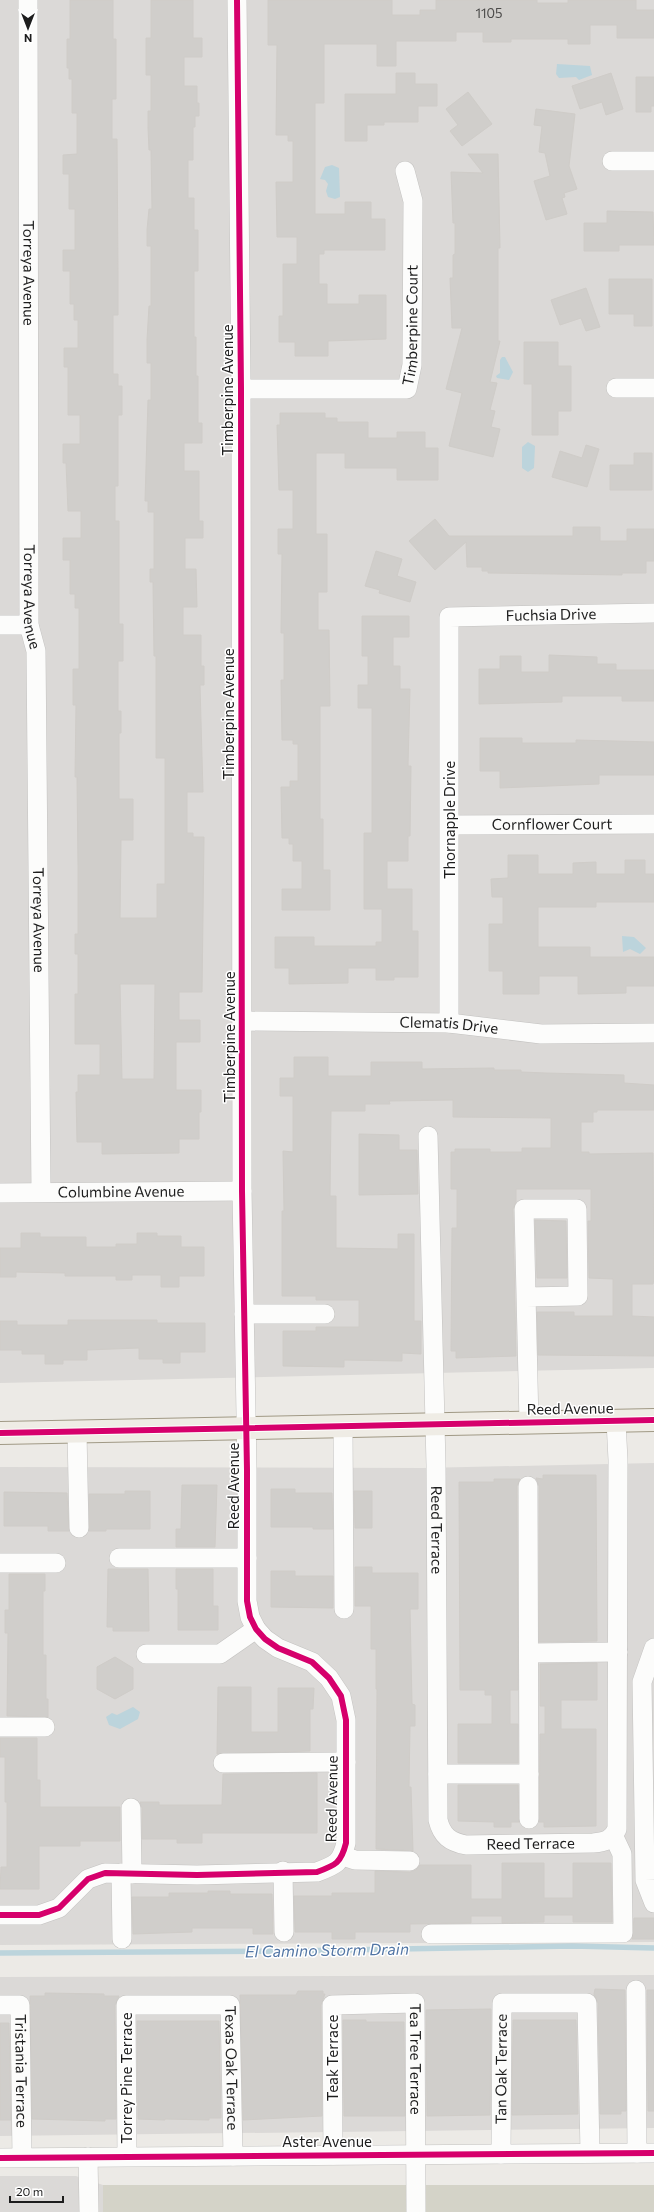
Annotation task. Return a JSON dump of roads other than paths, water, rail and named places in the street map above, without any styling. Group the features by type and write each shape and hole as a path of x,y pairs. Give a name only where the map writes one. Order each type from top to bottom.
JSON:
{"main road":[{"name":"Reed Avenue","path":"0,1434 246,1427 435,1425 654,1420"}],"street":[{"name":"Torreya Avenue","path":"28,0 29,625 36,651 41,1192"},
{"name":"Timberpine Avenue","path":"237,0 241,389 243,1021 242,1191 246,1427"},
{"path":"612,161 654,161"},
{"name":"Timberpine Court","path":"241,389 406,389 412,365 413,201 405,171"},
{"path":"616,388 654,388"},
{"name":"Fuchsia Drive","path":"449,617 654,613"},
{"name":"Thornapple Drive","path":"449,617 449,1023"},
{"path":"0,625 29,625"},
{"name":"Cornflower Court","path":"450,825 654,824"},
{"name":"Clematis Drive","path":"243,1021 449,1023 541,1034 654,1033"},
{"name":"Reed Terrace","path":"428,1136 435,1425 438,1820 441,1830 447,1838 456,1843 466,1845 593,1843 605,1842 614,1837"},
{"name":"Columbine Avenue","path":"0,1193 242,1191"},
{"path":"526,1297 578,1296 577,1209 524,1209 526,1297 529,1423"},
{"path":"244,1314 325,1314"},
{"path":"431,1934 623,1933 622,1854 614,1837 618,1820 618,1460 616,1421"},
{"path":"343,1426 344,1609"},
{"name":"Reed Avenue","path":"0,1915 40,1915 59,1908 88,1879 105,1873 197,1875 283,1871 317,1872 335,1865 343,1856 346,1843 346,1720 341,1696 329,1678 312,1662 278,1648 265,1639 256,1629 250,1617 247,1601 246,1427"},
{"path":"77,1432 79,1528"},
{"path":"528,1486 529,1819"},
{"path":"119,1558 247,1558"},
{"path":"0,1563 56,1562"},
{"path":"146,1654 220,1654 256,1629"},
{"path":"654,1648 642,1682 645,1880 654,1903"},
{"path":"529,1653 618,1652"},
{"path":"0,1727 45,1727"},
{"path":"222,1763 346,1762"},
{"path":"438,1774 529,1774"},
{"path":"122,1939 131,1808"},
{"path":"343,1856 355,1860 410,1861"},
{"path":"283,1871 284,1932"},
{"path":"636,1990 646,2153"},
{"name":"Tea Tree Terrace","path":"376,2004 415,2003 417,2154"},
{"name":"Tan Oak Terrace","path":"501,2154 502,2003 587,2003 590,2153"},
{"name":"Teak Terrace","path":"333,2155 332,2005 376,2004"},
{"name":"Tristania Terrace","path":"0,2005 20,2005 22,2157"},
{"name":"Texas Oak Terrace","path":"181,2006 230,2005 233,2156"},
{"name":"Torrey Pine Terrace","path":"127,2156 126,2006 181,2006"},
{"name":"Aster Avenue","path":"0,2158 88,2156 646,2153"},
{"path":"416,2212 417,2154"},
{"path":"88,2156 89,2212"}],"water":[{"path":"557,64 590,66 592,75 579,80 576,77 559,78 556,74"},
{"path":"332,165 339,168 340,197 335,199 328,197 326,191 328,184 325,180 320,179 325,167"},
{"path":"502,357 505,357 513,372 509,380 497,378 496,376 500,373 500,360"},
{"path":"528,442 535,446 534,468 528,472 522,468 522,447"},
{"path":"622,936 634,937 646,948 640,954 630,949 623,952"},
{"path":"133,1707 140,1712 138,1719 120,1729 109,1725 106,1717 112,1713 117,1715"}],"waterway":[{"name":"El Camino Storm Drain","path":"0,1953 289,1951 572,1946 654,1948"}]}
